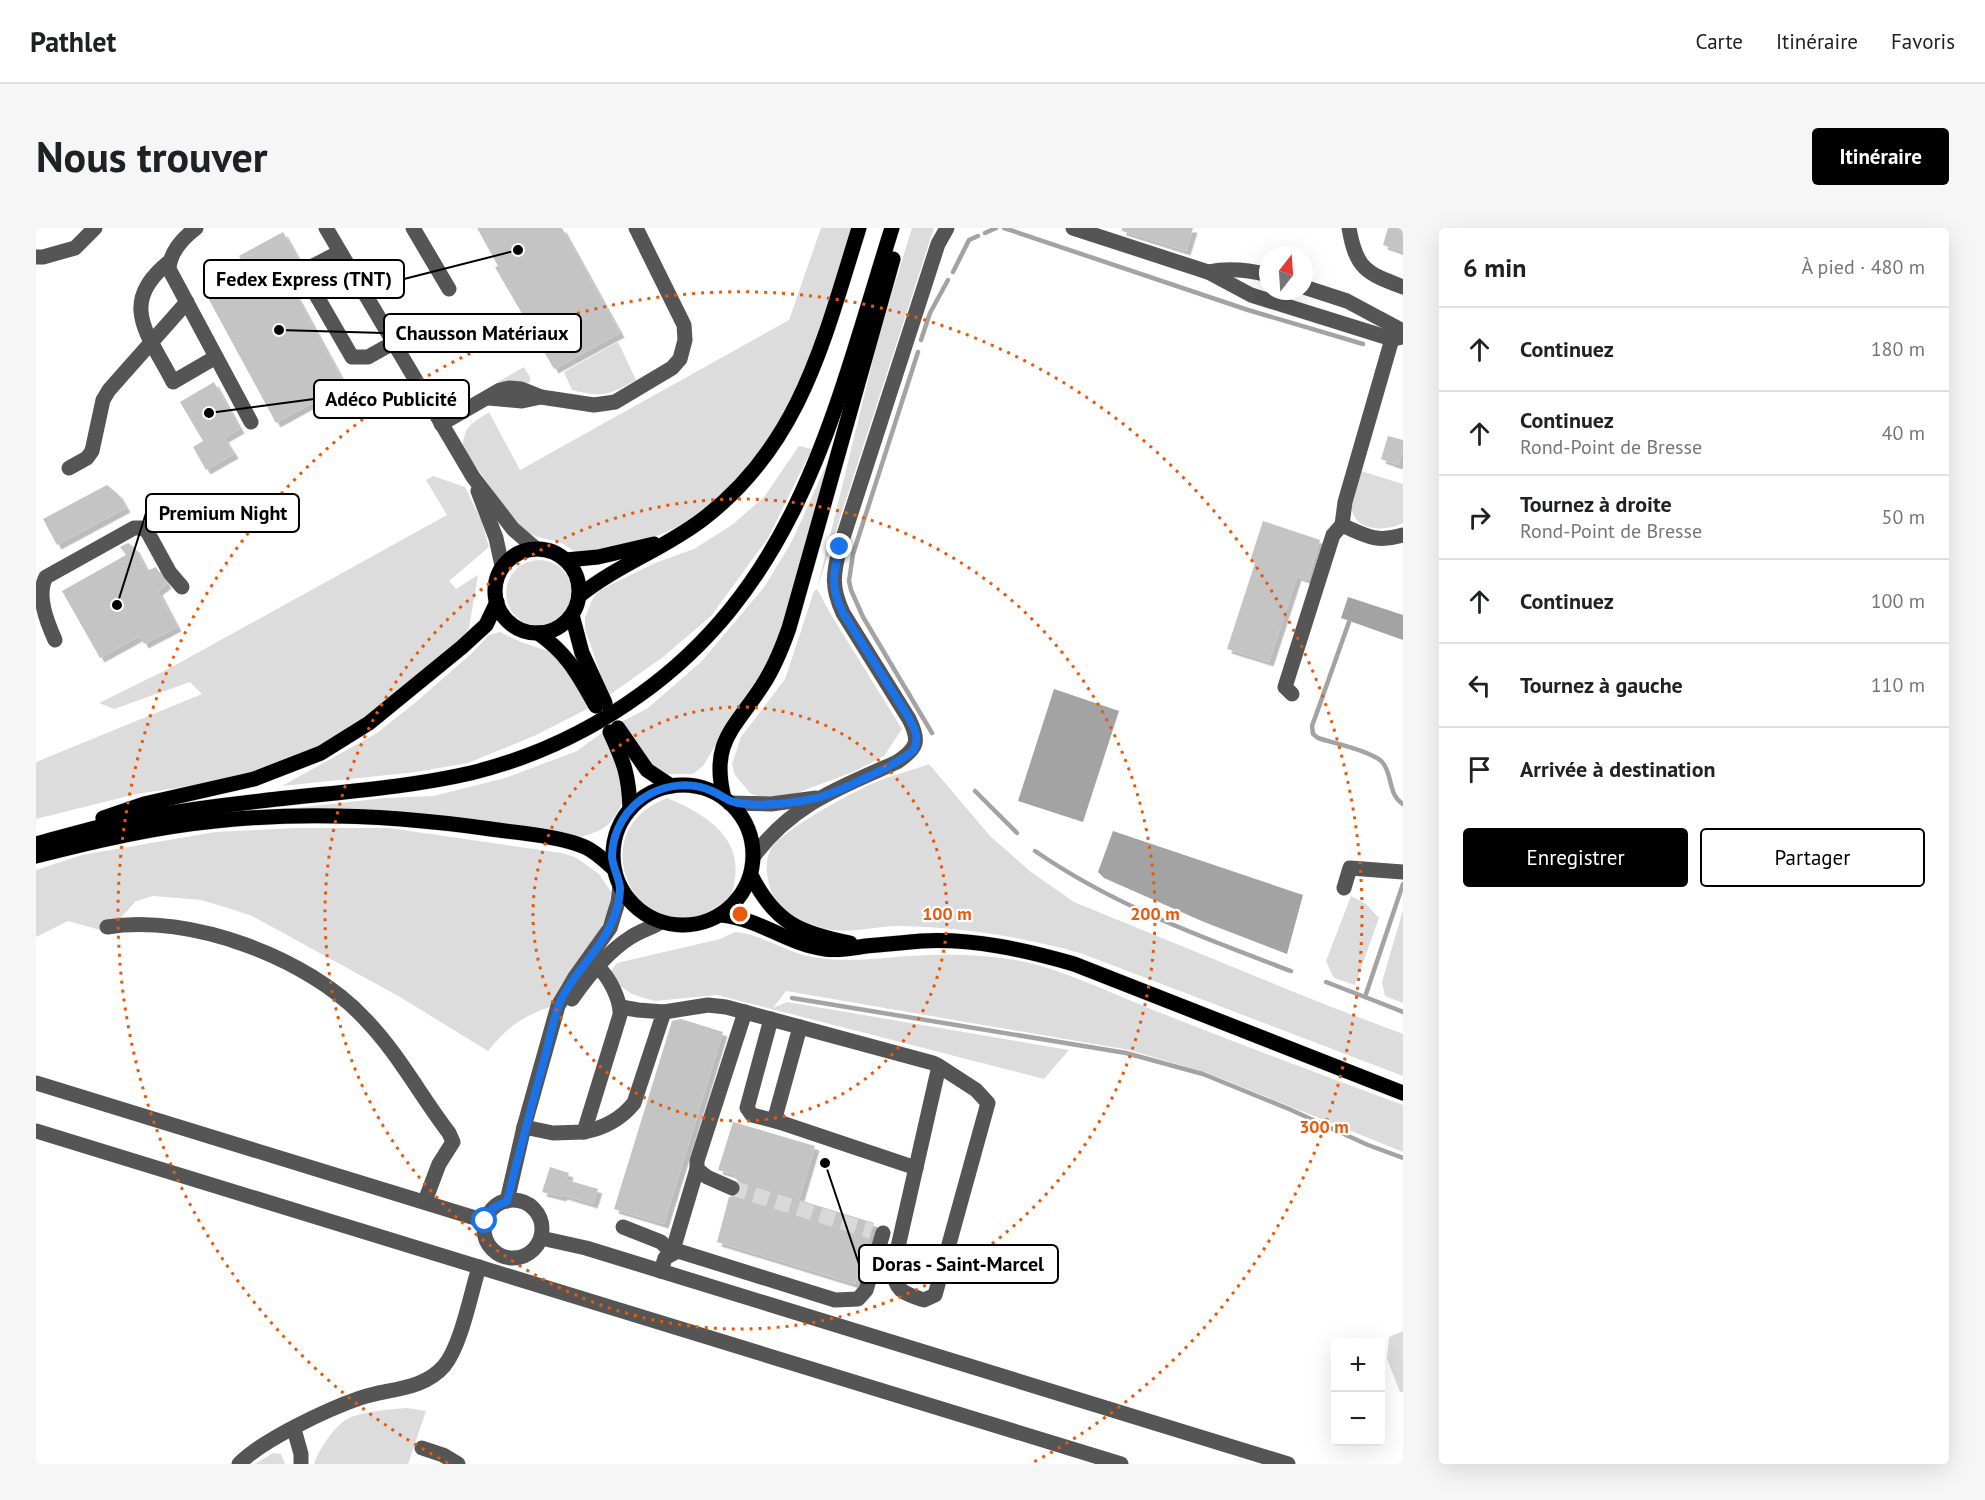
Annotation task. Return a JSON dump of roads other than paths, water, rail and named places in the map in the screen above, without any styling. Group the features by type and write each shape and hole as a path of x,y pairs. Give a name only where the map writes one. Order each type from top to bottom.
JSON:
{"main road":[{"path":"579,596 596,582 701,521 753,473 778,440 814,368 860,228"},
{"path":"36,844 162,814 416,782 471,772 520,758 562,741 620,710 690,655 727,616 759,573 788,524 830,426 892,228"},
{"path":"727,800 719,767 721,751 732,726 769,674 789,628 902,228"},
{"path":"566,560 598,557 671,539"},
{"path":"538,633 557,627 572,615 579,596 579,582 574,570 566,560 546,549 535,548 511,557 502,566 495,590 497,602 508,621 517,628 538,633 554,644 568,659 601,705 582,653 572,615"},
{"path":"36,844 63,832 144,804 254,779 321,753 369,723 462,647 486,625 497,602"},
{"path":"630,809 628,775 614,730 647,770 671,786"},
{"path":"671,786 699,787 712,791 727,800 740,813 747,826 754,855 751,875 740,898 721,915 707,922 692,925 661,922 637,908 627,898 614,869 613,850 617,831 630,809 648,794 671,786"},
{"path":"36,856 138,832 215,821 339,816 430,821 547,838 584,847 614,869"},
{"path":"751,875 768,904 789,923 819,936 865,946"},
{"path":"721,915 750,920 794,940 824,949 843,951 865,946 923,941 962,942 990,944 1044,956 1074,964 1403,1093"}],"street":[{"path":"36,257 75,248 95,228"},
{"path":"196,228 177,248 169,262 150,279 143,293 140,315 143,326 173,382 216,357"},
{"path":"326,228 473,477 513,529 535,548"},
{"path":"413,228 448,289"},
{"path":"441,424 500,390 509,388 521,389 541,397 594,405 615,402 672,368 680,359 685,340 684,325 636,228"},
{"path":"754,855 780,826 818,797 897,762 909,754 916,743 915,731 909,718 843,613 833,582 840,547 938,244 947,228"},
{"path":"1073,228 1208,272 1251,295 1399,336"},
{"path":"1349,228 1356,258 1365,269 1377,277 1403,287"},
{"path":"340,252 314,266 308,281 352,357 368,357 396,347 444,323"},
{"path":"169,262 171,276 251,422"},
{"path":"1208,272 1237,270 1259,274"},
{"path":"1313,290 1347,301 1399,336"},
{"path":"69,468 87,458 92,452 103,400 117,379 187,302"},
{"path":"1292,694 1285,687 1333,535 1342,525 1345,502 1399,336"},
{"path":"473,477 496,538 502,566"},
{"path":"1342,525 1366,536 1386,540 1403,536"},
{"path":"55,640 46,621 42,598 43,583 46,577 134,528 147,531 170,573 182,587"},
{"path":"727,800 771,804 818,797"},
{"path":"1344,888 1350,868 1403,872"},
{"path":"507,1201 524,1127 558,1006 610,928 620,886"},
{"path":"553,1026 598,967 630,937 661,922"},
{"path":"106,927 140,925 176,928 216,936 249,946 285,961 314,978 364,1016 385,1040 453,1142 439,1164 425,1201"},
{"path":"584,1132 621,1007 604,972 598,967"},
{"path":"621,1007 664,1012 708,1005 745,1012 933,1063 939,1066 976,1090 988,1103 935,1295 924,1300 904,1293 894,1283 893,1269 939,1066"},
{"path":"524,1127 553,1133 584,1132 598,1129 626,1113 634,1103 664,1012"},
{"path":"672,1253 745,1012"},
{"path":"771,1019 747,1108 752,1115 916,1168"},
{"path":"779,1122 776,1114 800,1027"},
{"path":"36,1083 485,1221"},
{"path":"36,1131 1122,1464"},
{"path":"697,1169 707,1177 732,1188"},
{"path":"507,1201 522,1201 535,1209 542,1223 541,1238 533,1251 520,1258 505,1257 492,1249 485,1236 485,1221 493,1208 507,1201"},
{"path":"623,1227 662,1242 672,1253"},
{"path":"661,1271 665,1258 678,1251 834,1300 858,1299 866,1290 877,1232 901,1235"},
{"path":"541,1238 586,1248 1288,1464"},
{"path":"239,1464 258,1449 294,1429 360,1398 414,1386 432,1377 445,1365 454,1349 479,1267"},
{"path":"294,1429 301,1454 301,1464"},
{"path":"422,1448 443,1455 458,1464"}],"waterway":[{"path":"985,233 996,228"},
{"path":"1004,228 1248,310 1363,344"},
{"path":"953,272 969,240 978,236"},
{"path":"921,340 930,313 948,280"},
{"path":"918,352 853,554 849,581 863,617 932,733"},
{"path":"1349,622 1312,726 1313,734 1318,738 1379,759 1386,768 1395,796 1403,804"},
{"path":"975,791 1017,833"},
{"path":"1035,851 1065,871 1127,904 1192,933 1291,971"},
{"path":"1403,884 1365,997 1403,1012"},
{"path":"1326,982 1365,997"},
{"path":"792,998 1126,1053 1203,1074 1403,1158"}],"tunnel":[{"path":"732,1188 871,1231"}],"place":[{"name":"Fedex Express (TNT)","path":"518,250"},
{"name":"Chausson Matériaux","path":"279,330"},
{"name":"Adéco Publicité","path":"209,413"},
{"name":"Premium Night","path":"117,605"},
{"name":"Doras - Saint-Marcel","path":"825,1163"}]}
